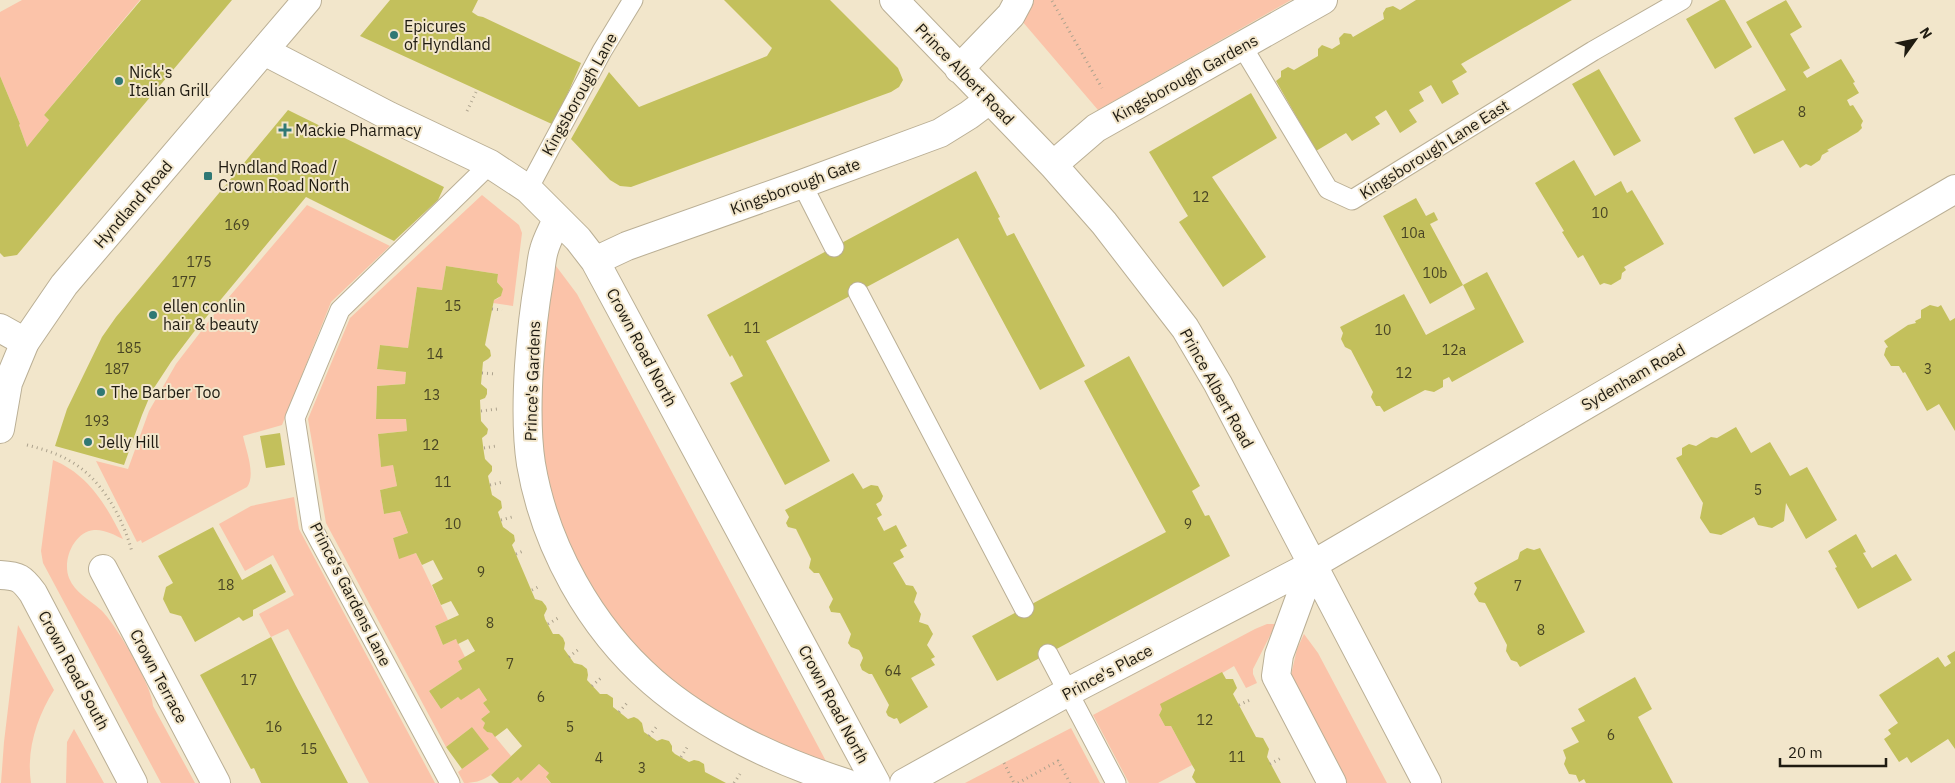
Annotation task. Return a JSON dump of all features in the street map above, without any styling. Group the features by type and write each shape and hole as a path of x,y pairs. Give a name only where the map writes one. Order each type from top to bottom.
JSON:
{"street":[{"name":"Hyndland Road","path":"0,430 8,383 25,342 64,285 307,0"},
{"name":"Prince Albert Road","path":"894,0 1053,165 1104,223 1185,328 1218,384 1427,783"},
{"path":"959,69 1012,15 1019,0"},
{"name":"Kingsborough Gardens","path":"1053,165 1096,128 1322,0"},
{"name":"Crown Road North","path":"264,51 389,116 490,164 528,190 578,240 595,261 876,783"},
{"name":"Kingsborough Gate","path":"595,261 627,246 940,133 989,100"},
{"name":"Sydenham Road","path":"1312,565 1955,189"},
{"name":"Prince's Gardens","path":"557,218 544,251 532,323 527,424 531,464 540,502 555,544 570,574 602,628 628,657 659,686 703,718 733,736 820,775 846,783"},
{"path":"0,328 25,342"},
{"path":"1312,565 1278,655 1276,676 1332,783"},
{"name":"Prince's Place","path":"904,783 1068,692 1312,565"},
{"name":"Crown Terrace","path":"103,569 216,783"},
{"name":"Crown Road South","path":"0,575 14,576 23,580 33,593 133,783"}],"lane":[{"name":"Kingsborough Lane","path":"528,190 602,50 633,0"},
{"name":"Kingsborough Lane East","path":"1242,46 1328,189 1352,200 1593,51 1682,0"},
{"name":"Prince's Gardens Lane","path":"450,783 312,526 295,418 340,310 490,164"},
{"path":"802,184 834,247"},
{"path":"858,292 1024,608"},
{"path":"1048,654 1116,783"}],"path":[{"path":"1052,0 1102,88 1110,83"},
{"path":"467,111 476,90"},
{"path":"54,453 73,462 99,485 120,520 128,538 133,557"},
{"path":"592,686 607,671"},
{"path":"1239,705 1257,696"},
{"path":"1270,764 1288,754"},
{"path":"1018,783 1058,762 1070,783"}],"shaded area":[{"path":"22,0 140,0 44,115 49,120 27,147 20,124 0,76 0,12"},
{"path":"1030,0 1291,0 1098,110 1022,21"},
{"path":"482,195 519,225 522,233 513,306 493,303 494,300 500,297 502,292 497,282 498,274 446,266 442,290 417,287 408,348 380,345 377,369 406,372 405,384 377,386 376,419 406,419 407,431 378,434 381,466 393,465 397,486 380,490 384,514 400,511 408,533 393,538 400,558 416,553 448,620 435,626 443,645 456,639 465,657 458,661 462,669 429,691 441,709 458,697 461,699 479,688 487,700 483,703 490,712 481,719 485,723 484,728 487,732 492,733 511,756 485,778 479,781 464,783 458,772 488,749 472,727 446,747 326,523 308,419 350,318"},
{"path":"307,205 390,246 331,302 282,425 243,436 251,476 247,487 142,543 141,540 137,542 96,461 128,469 149,411 176,364 212,317"},
{"path":"556,266 577,294 827,763 749,730 710,709 676,685 625,638 590,584 567,539 558,515 545,467 542,442 540,417 541,379"},
{"path":"53,460 76,474 95,492 123,539 102,530 87,532 81,536 75,541 69,555 67,571 69,578 79,592 101,610 124,641 147,685 153,706 195,783 161,783 43,563 41,551"},
{"path":"294,497 299,529 435,783 369,783 288,629 271,637 259,614 294,595 273,555 245,571 219,524 251,506"},
{"path":"1267,624 1276,624 1253,669 1257,683 1246,688 1234,666 1162,709 1159,715 1165,726 1171,726 1192,765 1158,783 1129,783 1093,715"},
{"path":"18,625 54,690 34,734 30,758 31,783 1,783 4,742"},
{"path":"1304,634 1318,653 1387,783 1344,783 1291,675 1297,649"},
{"path":"1071,728 1100,783 965,783"},
{"path":"74,729 104,783 66,783 67,742"},
{"path":"539,764 549,773 546,778 551,783 511,783 518,777 521,780"}],"building":[{"path":"141,0 232,0 17,255 4,257 0,253 0,76 20,124 27,147 49,120 44,115"},
{"path":"390,0 478,0 472,12 478,16 581,63 554,125 360,36"},
{"path":"724,0 830,0 898,68 903,80 899,87 891,92 631,187 620,186 610,180 571,139 609,72 639,107 767,56 772,48"},
{"path":"1416,0 1572,0 1461,64 1467,72 1452,81 1459,94 1442,104 1431,85 1419,92 1424,101 1409,110 1417,122 1400,133 1386,110 1375,117 1380,124 1352,141 1346,133 1316,151 1276,81 1281,77 1281,71 1288,67 1294,70 1318,56 1318,49 1322,45 1332,49 1340,44 1339,38 1344,33 1351,34 1353,37 1384,19 1383,13 1386,8 1393,6 1400,10"},
{"path":"1720,0 1725,0 1752,47 1715,69 1686,19"},
{"path":"1786,0 1802,27 1790,34 1810,68 1803,72 1807,78 1841,59 1855,82 1853,83 1859,93 1847,100 1850,106 1853,105 1863,121 1862,128 1858,132 1827,150 1829,151 1811,166 1806,164 1800,168 1783,140 1754,154 1734,118 1786,90 1746,22"},
{"path":"1599,69 1641,141 1614,156 1572,84"},
{"path":"1251,93 1277,138 1212,177 1266,257 1223,287 1179,222 1188,216 1149,152"},
{"path":"288,110 444,187 438,200 394,241 306,197 171,362 152,391 124,465 55,446 67,409 102,337 116,317"},
{"path":"1574,160 1595,196 1621,181 1627,193 1632,190 1664,244 1624,267 1626,270 1622,273 1621,279 1611,285 1604,283 1600,285 1583,255 1578,258 1535,183"},
{"path":"976,171 1000,217 998,218 1007,236 1014,233 1085,366 1040,390 958,238 766,341 830,461 785,485 730,383 743,376 732,355 730,357 707,315"},
{"path":"1416,198 1426,216 1434,212 1438,220 1430,224 1463,285 1430,304 1383,216"},
{"path":"446,266 498,274 497,282 503,289 501,296 494,300 485,345 490,350 491,356 483,362 481,384 487,389 487,394 485,398 480,400 481,421 488,429 487,434 482,438 484,453 485,459 492,466 492,471 488,476 492,495 501,501 502,508 498,512 503,527 514,535 515,541 512,545 535,599 542,601 546,606 545,619 553,634 559,634 563,638 565,643 564,649 574,663 582,665 587,669 587,680 600,694 607,694 613,698 613,707 628,719 634,717 638,719 642,723 644,732 657,741 662,739 669,741 675,754 689,762 699,761 704,764 705,772 726,783 551,783 546,777 549,773 539,764 521,781 518,777 511,783 499,783 491,775 522,746 507,728 495,737 483,728 485,723 481,719 490,712 483,703 487,700 479,688 461,700 458,697 441,709 429,691 462,669 458,661 475,651 468,639 458,644 456,639 443,645 435,626 459,615 451,601 441,605 432,585 443,579 433,560 422,565 416,553 399,559 393,538 408,533 400,511 384,514 380,490 397,486 393,465 381,467 378,434 407,431 406,419 376,419 377,386 405,384 406,372 377,369 380,345 408,348 417,287 442,290"},
{"path":"1487,272 1524,342 1452,382 1449,377 1443,380 1443,387 1434,392 1425,390 1384,412 1380,406 1376,406 1371,397 1373,392 1351,350 1345,347 1341,339 1343,333 1340,327 1404,294 1426,335 1475,309 1463,285"},
{"path":"1930,305 1938,307 1941,305 1950,321 1955,318 1955,431 1939,404 1927,411 1905,372 1903,373 1899,366 1891,366 1884,355 1888,347 1884,341 1908,325 1916,323 1915,321 1921,318 1921,310"},
{"path":"1129,356 1200,486 1192,491 1205,516 1209,515 1230,556 997,681 972,636 1166,532 1084,381"},
{"path":"1736,427 1751,453 1770,442 1790,476 1807,467 1837,520 1806,539 1786,503 1784,521 1772,528 1758,525 1754,517 1721,535 1710,533 1700,518 1703,503 1676,458 1682,455 1682,448 1689,444 1696,446 1711,437 1717,438"},
{"path":"280,433 285,465 266,468 260,436"},
{"path":"853,473 863,489 871,485 878,486 883,496 881,501 876,504 882,515 877,518 884,531 896,525 907,546 900,550 904,557 893,563 906,585 913,586 917,593 914,602 921,614 919,622 928,625 933,634 927,645 935,657 931,659 935,665 911,678 928,707 900,724 897,718 894,719 888,716 886,712 889,705 872,674 862,670 860,665 863,658 859,650 851,647 848,643 851,634 840,613 831,612 829,607 833,599 819,573 814,573 809,568 811,559 796,529 788,527 786,523 789,517 785,510"},
{"path":"213,527 242,580 271,564 286,592 253,610 253,616 243,621 239,617 195,642 181,616 170,613 163,599 166,587 173,583 158,556"},
{"path":"1856,534 1866,552 1863,553 1872,568 1896,554 1912,580 1858,609 1835,568 1837,567 1828,551"},
{"path":"1527,548 1534,550 1540,548 1585,632 1520,667 1517,662 1511,660 1506,651 1507,645 1485,603 1479,602 1474,594 1477,588 1474,583 1518,559 1520,552"},
{"path":"271,637 348,783 261,783 254,768 251,769 200,675"},
{"path":"1955,651 1955,749 1948,739 1911,763 1907,757 1899,762 1884,739 1891,734 1888,730 1898,723 1879,695 1938,657 1945,667 1951,663 1947,656"},
{"path":"1222,672 1226,679 1233,679 1237,688 1233,694 1256,737 1263,738 1269,749 1267,757 1281,783 1196,783 1192,777 1195,770 1171,726 1165,726 1159,715 1162,709 1160,704"},
{"path":"1635,677 1652,709 1638,717 1673,783 1586,783 1584,779 1579,782 1576,775 1569,774 1564,764 1566,758 1563,750 1579,742 1571,728 1585,721 1578,709"},
{"path":"472,727 489,749 462,769 446,747"}],"place":[{"name":"Epicures of Hyndland","path":"394,35"},
{"name":"Nick's Italian Grill","path":"119,81"},
{"name":"Mackie Pharmacy","path":"285,130"},
{"name":"Hyndland Road / Crown Road North","path":"208,176"},
{"name":"ellen conlin hair & beauty","path":"153,315"},
{"name":"The Barber Too","path":"101,392"},
{"name":"Jelly Hill","path":"88,442"}]}
